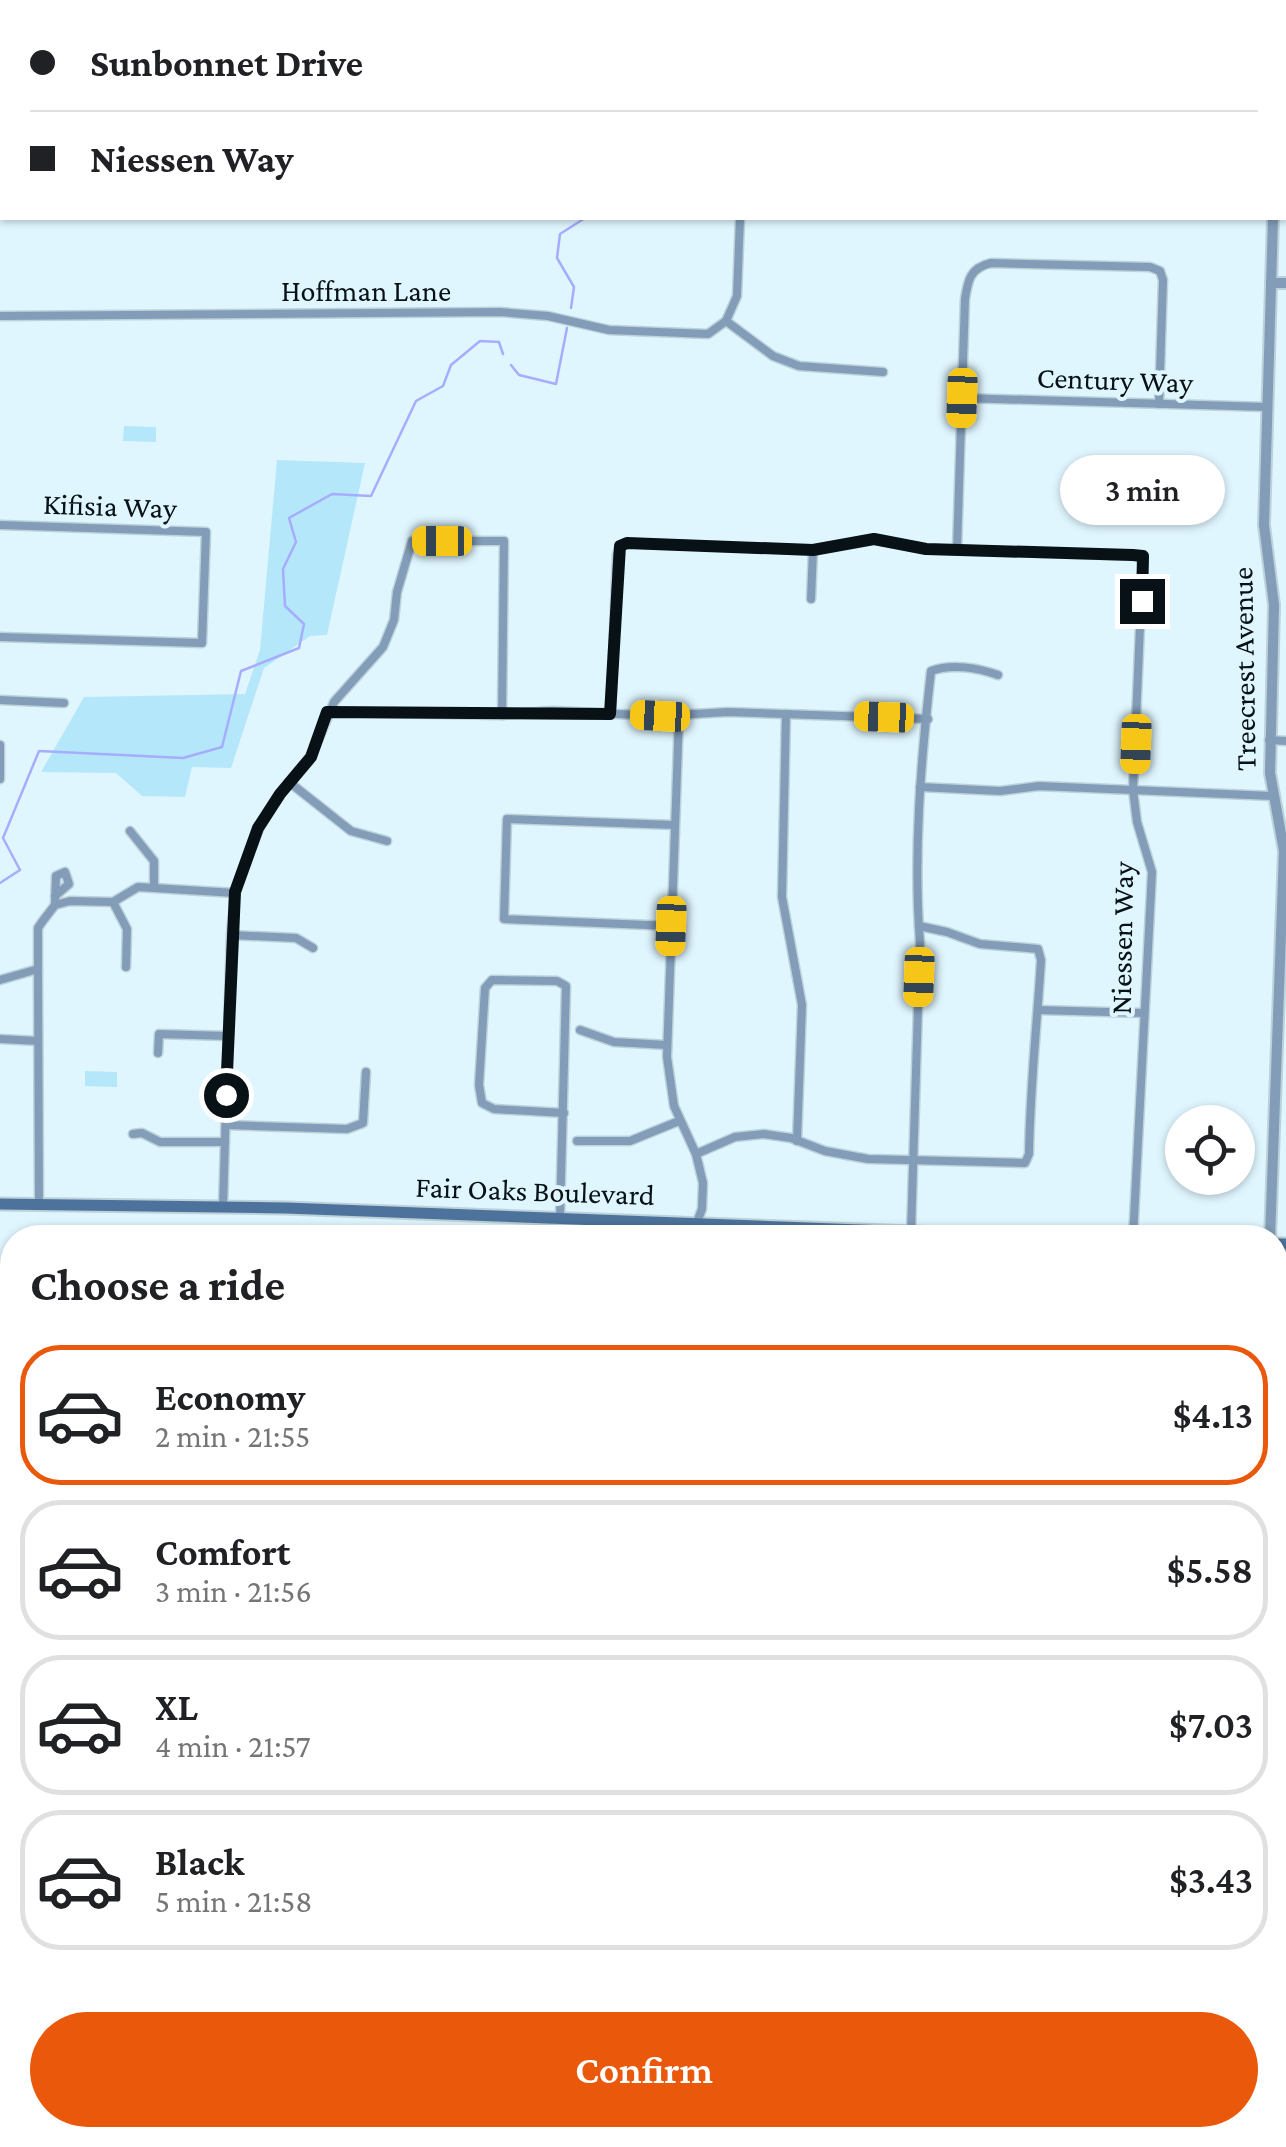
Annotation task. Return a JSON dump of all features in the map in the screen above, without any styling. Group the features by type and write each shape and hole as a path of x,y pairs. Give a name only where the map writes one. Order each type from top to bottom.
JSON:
{"main road":[{"name":"Fair Oaks Boulevard","path":"0,1204 768,1225"}],"street":[{"path":"740,220 737,296 726,321 773,356 799,366 883,372"},
{"name":"Treecrest Avenue","path":"1271,1225 1285,866 1269,740 1280,621 1264,525 1273,220"},
{"path":"957,549 968,280 980,265 1160,270 1163,280 1159,404"},
{"path":"1271,283 1286,284"},
{"name":"Hoffman Lane","path":"0,316 500,312 548,316 609,330 694,336 708,334 726,321"},
{"name":"Century Way","path":"962,398 1268,407"},
{"name":"Kifisia Way","path":"0,525 206,532 202,643 0,636"},
{"name":"Niessen Way","path":"610,714 620,546 627,543 813,550 874,539 926,549 1143,556 1134,790 1152,872 1134,1225"},
{"path":"223,1208 235,892 258,828 316,749 327,712 384,647 412,541 504,541 502,715"},
{"path":"811,598 813,550"},
{"path":"911,1225 920,786 931,671 977,669 998,675"},
{"path":"0,700 64,703"},
{"path":"327,712 502,715 550,711 679,716 728,712 928,719"},
{"path":"786,714 782,897 802,1006 797,1141"},
{"path":"679,716 667,1045 670,1090 679,1121 696,1154 704,1196 695,1225"},
{"path":"1269,740 1286,741"},
{"path":"0,745 0,775"},
{"path":"290,782 351,831 388,841"},
{"path":"920,786 1000,791 1032,786 1274,796"},
{"path":"671,926 504,919 508,819 674,825"},
{"path":"130,830 154,861 154,887"},
{"path":"38,1203 38,928 55,900 113,902 138,887 235,892"},
{"path":"113,902 127,929 126,967"},
{"path":"696,1154 748,1134 778,1135 846,1156 1026,1163 1041,960 1038,949 980,944 919,926"},
{"path":"231,935 296,938 313,948"},
{"path":"0,980 38,969"},
{"path":"560,1218 564,1114 566,986 557,981 492,980 486,988 479,1084 482,1103 494,1110 564,1114"},
{"path":"1038,1010 1144,1013"},
{"path":"580,1030 614,1042 667,1045"},
{"path":"158,1053 158,1034 228,1036"},
{"path":"0,1039 38,1041"},
{"path":"226,1125 347,1129 363,1123 366,1072"},
{"path":"577,1141 623,1142 679,1121"},
{"path":"132,1134 142,1133 160,1142 225,1142"}],"shaded area":[{"path":"124,426 156,427 156,442 123,441"},
{"path":"277,460 365,463 327,635 310,636 264,668 231,768 192,767 185,797 142,796 116,773 41,772 84,697 245,694 260,650"},
{"path":"85,1071 117,1072 117,1087 85,1086"}],"waterway":[{"path":"571,308 574,287 557,258 560,234 582,220"},
{"path":"511,365 519,375 556,384 567,328"},
{"path":"0,883 20,870 3,838 39,751 183,758 222,747 241,671 299,648 304,624 285,606 283,569 296,542 289,518 332,494 371,496 416,401 443,386 451,365 480,341 499,342 503,354"}],"route":[{"path":"226,1095 235,892 258,828 311,757 327,712 610,714 620,546 627,543 813,550 874,539 926,549 1143,556 1142,601"}]}
